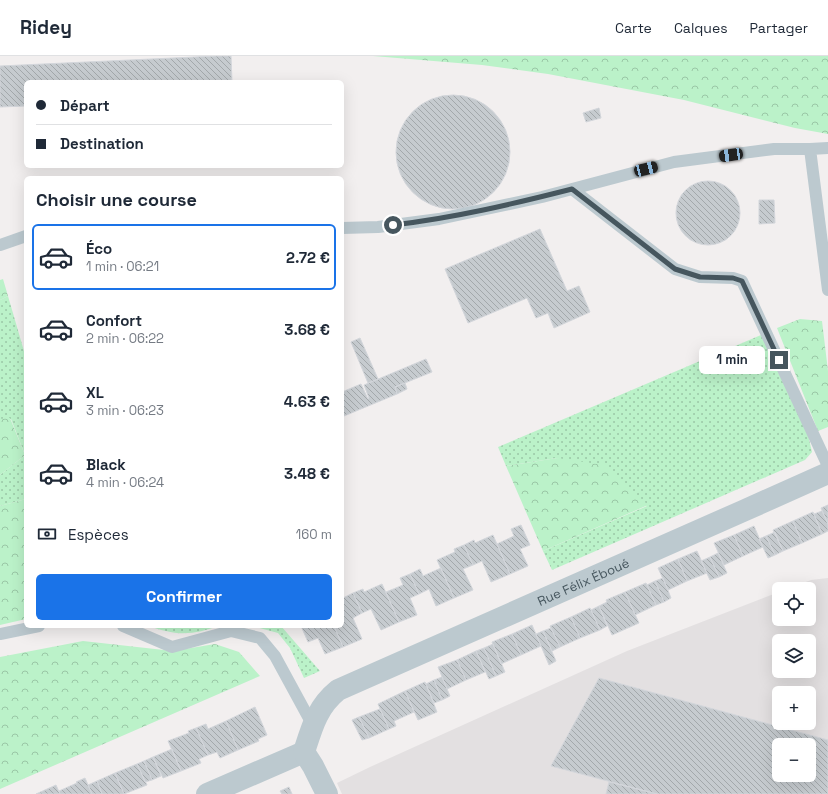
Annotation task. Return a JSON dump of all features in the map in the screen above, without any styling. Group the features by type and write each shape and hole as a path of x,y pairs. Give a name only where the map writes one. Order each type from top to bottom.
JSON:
{"street":[{"name":"Rue Félix Éboué","path":"312,724 327,699 338,690 828,473"},
{"path":"304,752 312,724"},
{"path":"207,794 304,752"},
{"path":"304,752 314,766 327,794"}],"lane":[{"path":"344,228 378,227 439,219 542,197 674,162 774,149 828,148"},
{"path":"810,149 828,290"},
{"path":"572,189 675,269 700,277 733,278 742,281 828,466"},
{"path":"0,245 24,237"},
{"path":"0,634 29,628"},
{"path":"128,628 172,647 231,631 260,638 275,656 312,724"}],"shaded area":[{"path":"828,578 828,794 342,794 337,783 627,651 772,595 772,626 816,626 816,582 806,582"}],"green space":[{"path":"373,56 828,56 828,134 795,128 684,100 548,74 482,65"},
{"path":"3,279 8,296 0,300 0,280"},
{"path":"8,296 24,351 24,452 11,419 0,419 0,300"},
{"path":"800,319 822,321 828,371 828,427 818,431 777,328"},
{"path":"761,335 808,435 812,452 805,460 552,570 543,551 647,506 557,458 506,466 498,447"},
{"path":"10,418 24,456 0,475 0,419"},
{"path":"24,456 24,500 0,506 0,475"},
{"path":"557,458 604,465 648,505 543,551 506,466"},
{"path":"24,500 24,619 0,625 0,506"},
{"path":"156,628 212,628 199,632 186,633"},
{"path":"259,628 283,628 320,671 304,678 290,648 278,633"},
{"path":"83,641 173,651 215,644 239,652 260,676 0,789 0,657"}],"building":[{"path":"231,56 232,80 24,80 24,106 0,107 0,66"},
{"path":"453,95 475,100 493,112 505,130 510,152 505,174 493,192 475,204 453,209 431,204 413,192 401,174 396,152 401,130 413,112 431,100"},
{"path":"599,108 601,118 586,122 583,113"},
{"path":"708,181 726,187 734,195 740,213 734,231 726,239 708,245 690,239 682,231 676,213 682,195 690,187"},
{"path":"759,200 774,200 775,223 759,224"},
{"path":"540,229 567,291 579,286 590,312 554,328 548,313 536,318 527,298 468,323 445,269"},
{"path":"360,338 378,379 368,383 351,342"},
{"path":"426,359 432,372 395,387 397,394 344,416 344,391 361,384 368,399 369,398 364,385"},
{"path":"405,383 407,389 397,394 395,387"},
{"path":"828,505 828,524 821,508"},
{"path":"822,511 828,524 828,531 822,534 814,514"},
{"path":"813,512 822,534 802,543 793,521"},
{"path":"793,521 802,543 783,551 773,530"},
{"path":"521,525 530,545 520,549 528,566 510,574 497,544 514,536 511,529"},
{"path":"754,526 763,547 743,556 734,535"},
{"path":"775,532 783,551 775,555 766,536"},
{"path":"493,535 510,574 491,582 482,561 473,565 464,545 474,540 475,543"},
{"path":"734,535 743,556 724,565 714,543"},
{"path":"766,536 775,555 768,558 759,539"},
{"path":"464,545 473,565 463,569 473,590 454,598 437,560 455,552 454,549"},
{"path":"697,551 707,573 687,581 678,559"},
{"path":"718,553 727,573 719,577 710,557"},
{"path":"710,557 719,577 710,580 701,561"},
{"path":"678,559 687,581 668,590 658,568"},
{"path":"441,568 454,598 436,606 429,589 419,594 410,574 420,569 423,576"},
{"path":"410,574 419,594 410,598 417,615 399,622 386,592 403,585 400,578"},
{"path":"663,578 671,598 664,602 655,581"},
{"path":"655,581 664,602 656,605 647,585"},
{"path":"646,583 656,605 635,615 625,592"},
{"path":"382,584 399,622 381,630 371,609 362,613 353,593 363,589 364,592"},
{"path":"625,592 639,623 612,635 599,606 607,602 606,600"},
{"path":"353,593 362,613 353,618 362,639 343,647 335,628 344,628 344,598"},
{"path":"599,606 607,626 600,630 591,610"},
{"path":"590,608 600,630 580,638 571,617"},
{"path":"571,617 580,638 560,647 550,626"},
{"path":"532,625 541,646 521,655 512,634"},
{"path":"302,628 335,628 343,647 325,654 318,638 308,642"},
{"path":"551,628 560,647 552,651 543,631"},
{"path":"543,631 556,661 549,665 536,634"},
{"path":"512,634 521,655 501,664 492,642"},
{"path":"493,644 505,672 496,676 484,648"},
{"path":"484,648 496,676 489,679 476,651"},
{"path":"476,651 485,672 466,680 457,660"},
{"path":"457,660 466,680 447,689 438,667"},
{"path":"442,677 450,696 442,700 434,680"},
{"path":"599,678 772,725 772,730 791,730 828,740 828,794 657,794 551,766"},
{"path":"434,680 442,700 434,703 426,684"},
{"path":"425,682 437,712 418,720 405,691"},
{"path":"405,691 414,712 394,721 396,726 389,729 378,704"},
{"path":"255,707 267,735 258,739 259,741 238,750 226,721"},
{"path":"380,709 389,729 369,738 359,717"},
{"path":"359,717 369,738 362,740 352,720"},
{"path":"226,721 238,750 220,758 217,752 208,755 196,728 206,724 208,729"},
{"path":"196,728 208,755 199,759 201,763 181,771 168,741 189,733 188,731"},
{"path":"172,749 181,771 163,778 153,757"},
{"path":"153,757 161,776 152,780 144,761"},
{"path":"144,761 152,780 145,782 137,764"},
{"path":"137,764 147,785 124,794 115,773"},
{"path":"115,773 124,794 102,794 97,781"},
{"path":"85,778 92,794 60,794 59,791"},
{"path":"97,781 102,794 92,794 88,785"},
{"path":"609,782 657,794 606,794"},
{"path":"56,785 60,794 36,794"},
{"path":"289,787 292,794 282,794 280,791"}],"route":[{"path":"393,225 439,219 542,197 572,189 675,269 700,277 733,278 742,281 779,360"}]}
